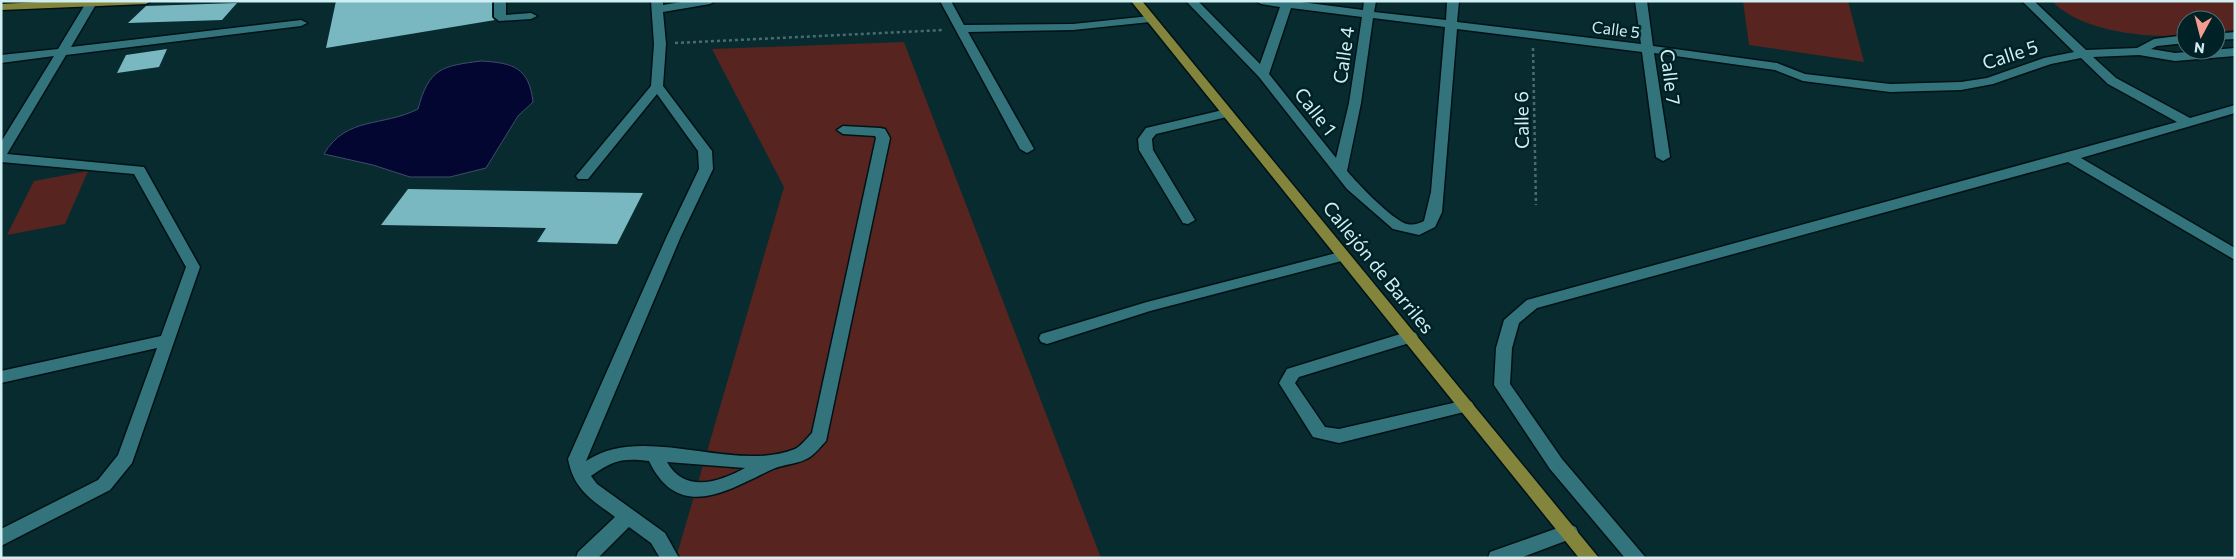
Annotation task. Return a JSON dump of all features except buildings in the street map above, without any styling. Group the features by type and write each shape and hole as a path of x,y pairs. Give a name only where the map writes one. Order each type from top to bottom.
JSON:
{"main road":[{"path":"1,7 146,1"},
{"name":"Callejón de Barriles","path":"1136,1 1590,558"}],"street":[{"path":"500,1 500,17 503,19 531,16"},
{"path":"944,1 1027,149"},
{"name":"Calle 1","path":"1191,1 1263,74 1352,186 1398,226 1419,230 1430,224 1435,212 1450,25"},
{"path":"1206,16 1211,1"},
{"name":"Calle 5","path":"1261,1 1649,49 1777,67 1803,77 1890,88 1961,86 1989,81 2048,60 2083,54 2139,51"},
{"name":"Calle 4","path":"1340,172 1355,103 1370,1"},
{"path":"1450,25 1452,1"},
{"name":"Calle 7","path":"1641,1 1663,157"},
{"path":"2027,1 2112,81 2187,122"},
{"path":"1,152 92,2"},
{"path":"583,176 657,86 660,44 657,5 714,3"},
{"path":"1263,74 1288,3"},
{"path":"961,29 1038,29 1150,19"},
{"path":"1,58 301,23"},
{"path":"2139,51 2154,43 2176,41"},
{"path":"2139,51 2175,57 2235,52"},
{"path":"657,86 705,151 706,169 674,236 577,458 580,475 591,490 658,538 670,558"},
{"path":"1636,558 1556,464 1502,385 1504,348 1512,320 1532,304 2070,157 2235,109"},
{"path":"1188,220 1146,150 1146,139 1151,131 1227,113"},
{"path":"655,455 668,478 684,488 709,490 732,483 768,463 803,453 820,436 873,195 883,138 880,132 842,130"},
{"path":"2070,157 2235,255"},
{"path":"1,158 139,170 193,267 126,458 104,485 1,538"},
{"path":"1047,338 1147,307 1344,256"},
{"path":"1410,337 1293,373 1287,382 1319,432 1339,436 1466,406"},
{"path":"1,377 167,340"},
{"path":"580,475 604,458 625,452 768,463"},
{"path":"585,558 627,517"},
{"path":"1497,558 1569,532"}],"path":[{"path":"660,44 961,29"},
{"name":"Calle 6","path":"1533,36 1536,205"}],"shaded area":[{"path":"1743,1 1848,1 1864,62 1749,45"},
{"path":"2052,1 2235,1 2235,30 2226,31 2226,10 2176,10 2176,36 2170,36 2153,36 2115,31 2079,20"},
{"path":"904,42 1101,558 676,558 784,187 712,49"},
{"path":"88,171 65,224 7,235 34,181"}],"water":[{"path":"481,61 502,63 517,69 528,81 533,102 518,116 486,168 450,177 410,177 373,165 324,154 343,133 366,124 405,115 418,109 427,85 432,77 439,72 456,65"}]}
